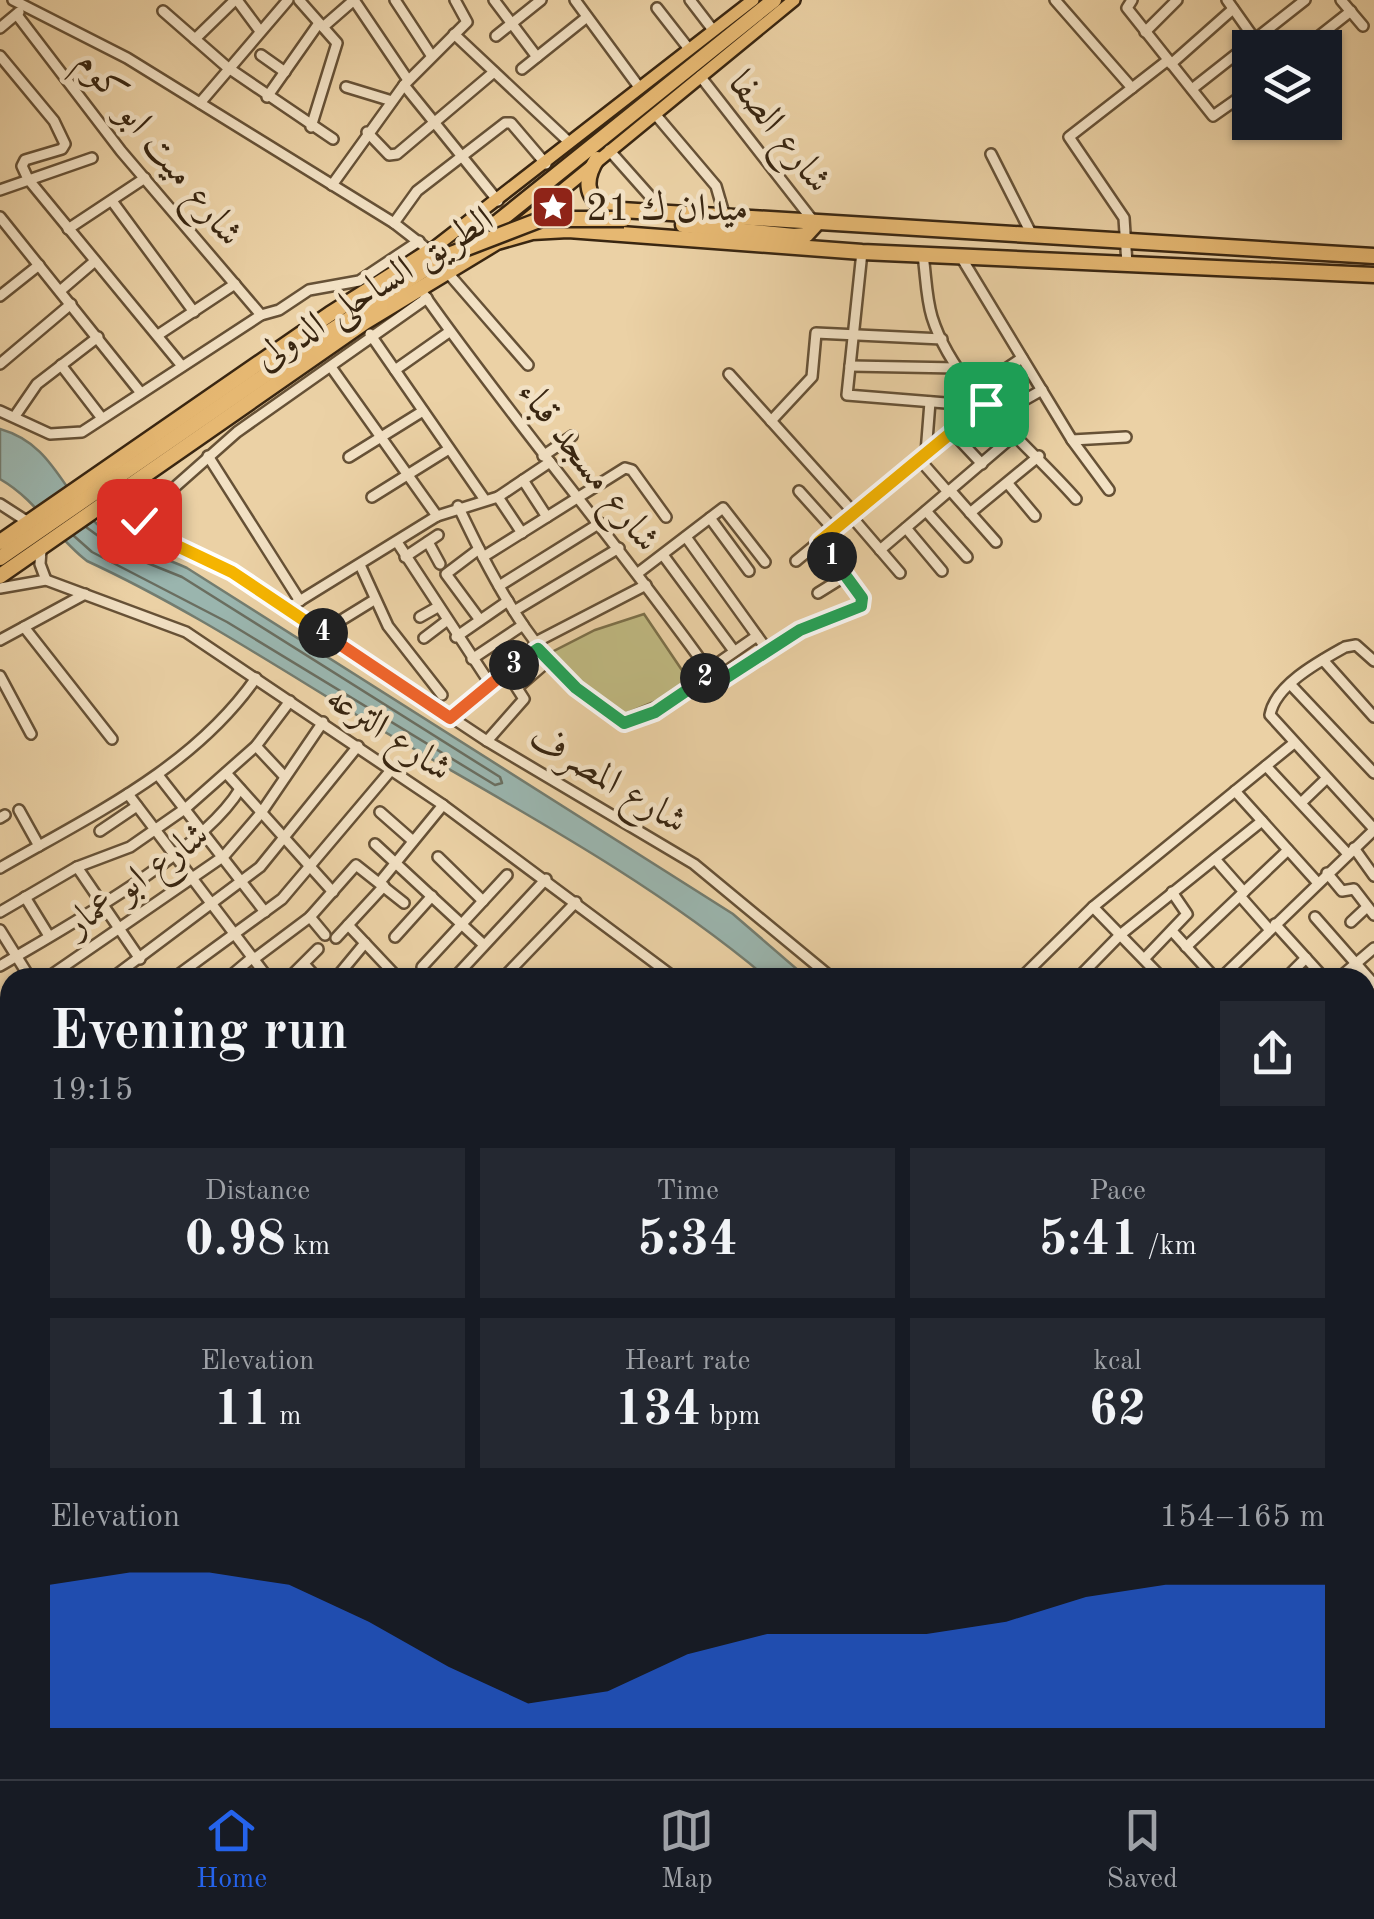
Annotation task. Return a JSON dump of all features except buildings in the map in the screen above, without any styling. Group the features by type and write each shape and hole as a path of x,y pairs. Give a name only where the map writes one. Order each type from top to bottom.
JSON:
{"highway":[{"path":"98,482 600,153 774,0"},
{"path":"600,153 587,183 598,205 725,219 1374,256"},
{"path":"451,254 542,219 624,219 794,236 806,235 816,224"},
{"name":"الطريق الساحلى الدولى","path":"0,542 34,535 365,322 423,294 448,273 510,237 568,230 923,256 1374,275"},
{"name":"الطريق الساحلى الدولى","path":"0,576 34,535 98,482 424,246"},
{"path":"0,558 34,535"}],"main road":[{"path":"510,237 530,213 600,153 655,114 794,0"},
{"path":"424,246 498,201 748,2"}],"street":[{"path":"0,411 50,434 82,432 261,315 279,310 309,290 359,281 424,246 103,44 20,10 13,0"},
{"path":"195,39 235,0 260,31"},
{"path":"200,104 227,67 288,0"},
{"path":"298,0 337,45 311,127"},
{"path":"267,97 321,25 354,0 406,82 498,201"},
{"path":"394,0 431,55"},
{"path":"332,185 406,82 467,22 458,4 473,0"},
{"path":"494,0 538,57"},
{"path":"496,36 541,0"},
{"path":"575,0 639,87"},
{"path":"690,0 714,30"},
{"path":"1056,0 1132,88"},
{"path":"1132,0 1127,8 1212,114 1218,115 1232,104"},
{"path":"1159,0 1168,8"},
{"path":"1145,32 1177,0"},
{"path":"1273,30 1305,0"},
{"path":"1341,0 1363,26"},
{"path":"1127,264 1128,241 1121,211 1069,137 1170,62 1230,4 1248,30"},
{"path":"657,8 688,49"},
{"path":"0,28 20,10"},
{"name":"شارع ميت ابو كوم","path":"20,10 145,178 261,315"},
{"path":"163,11 267,97 333,138"},
{"path":"1327,30 1351,11"},
{"path":"522,70 588,17"},
{"path":"454,34 570,143"},
{"path":"261,55 286,72"},
{"path":"0,56 54,121 65,144 62,149 24,160 22,166 28,179 182,366"},
{"path":"1192,90 1232,62"},
{"path":"367,132 392,155 494,72"},
{"name":"شارع الصفا","path":"700,76 816,224"},
{"path":"346,87 392,101"},
{"path":"655,114 716,186 725,219"},
{"path":"394,224 417,190 511,123 546,164"},
{"path":"600,153 666,214"},
{"path":"991,154 1032,234"},
{"path":"0,190 92,158"},
{"path":"68,229 145,178"},
{"path":"112,201 194,312"},
{"path":"0,217 141,392"},
{"path":"862,252 848,396 984,405"},
{"path":"923,256 931,314 956,368 984,405 1018,433 1076,499"},
{"path":"961,257 1072,440 1110,490"},
{"path":"60,290 95,261"},
{"path":"0,296 39,265"},
{"path":"448,273 528,365"},
{"path":"158,335 236,284"},
{"path":"300,601 208,456 423,294"},
{"name":"شارع مسجد قباء","path":"423,294 711,673"},
{"path":"0,364 71,304"},
{"path":"395,370 450,332"},
{"path":"370,334 484,500"},
{"path":"771,421 812,377 814,334 942,339"},
{"path":"15,416 28,395 98,336"},
{"path":"973,391 1022,358"},
{"path":"61,366 101,418"},
{"path":"850,366 956,368"},
{"path":"331,367 437,516"},
{"path":"729,374 900,574"},
{"path":"998,416 1042,390"},
{"path":"930,402 922,456 996,542"},
{"path":"796,561 984,405"},
{"path":"349,457 424,411"},
{"path":"952,432 982,464"},
{"path":"880,550 1018,433"},
{"path":"288,608 437,516 498,496 523,480 572,436"},
{"path":"1072,440 1126,436"},
{"path":"372,496 449,449"},
{"name":"شارع المصرف","path":"208,456 139,524 232,572 450,718 708,874 820,968"},
{"path":"970,513 1039,456"},
{"path":"480,620 446,573 522,533 627,468 666,517"},
{"path":"523,480 547,517"},
{"path":"1008,485 1035,516"},
{"path":"799,491 834,530"},
{"path":"498,496 522,533"},
{"path":"0,504 34,535 46,580"},
{"path":"458,506 536,646 548,661 624,723 634,722 711,673 757,636"},
{"path":"638,574 720,509 728,510 765,562"},
{"path":"926,511 967,557"},
{"path":"710,518 749,571"},
{"path":"500,586 600,523"},
{"path":"906,528 942,571"},
{"path":"406,557 438,535"},
{"path":"686,536 768,650"},
{"path":"397,542 445,622 489,682"},
{"path":"428,542 440,564"},
{"path":"711,673 724,679 810,625 861,606 862,598 847,575 819,542"},
{"path":"514,611 619,548"},
{"path":"663,554 734,651"},
{"path":"361,566 374,600 404,650 442,695"},
{"path":"818,593 847,575"},
{"name":"شارع الترعه","path":"0,588 46,580 171,624 443,805 662,968"},
{"path":"450,718 536,646 646,585"},
{"path":"0,640 86,594"},
{"path":"322,632 374,600"},
{"path":"456,636 508,601"},
{"path":"420,618 436,608"},
{"path":"424,638 445,622"},
{"path":"472,660 523,625"},
{"path":"24,627 112,739"},
{"path":"1228,968 1374,829 1270,715 1274,704 1323,660 1350,645 1374,662"},
{"path":"1323,660 1374,717"},
{"path":"518,687 548,661"},
{"path":"487,741 524,699 506,670"},
{"path":"0,676 31,734"},
{"path":"0,868 158,775 216,728 256,678"},
{"path":"1291,685 1374,772"},
{"path":"0,912 78,867 130,847 186,808 256,746 290,701"},
{"name":"شارع ابو عمار","path":"62,968 224,856 261,812 323,722"},
{"path":"1031,968 1093,907 1294,743"},
{"path":"256,746 286,777"},
{"path":"126,968 243,882 285,839 358,746"},
{"path":"1266,766 1374,876"},
{"path":"188,968 265,912 311,868 392,770"},
{"path":"226,774 333,892"},
{"path":"158,775 265,912"},
{"path":"1301,803 1327,778"},
{"path":"0,966 174,854 205,831 240,789"},
{"path":"1235,791 1317,882"},
{"path":"128,794 260,968"},
{"path":"336,938 443,805"},
{"path":"100,830 137,806"},
{"path":"19,810 39,846"},
{"path":"380,812 413,841"},
{"path":"1088,968 1120,935 1262,822"},
{"path":"376,844 484,946"},
{"path":"1186,947 1288,850"},
{"path":"438,857 483,901"},
{"path":"1215,859 1242,894 1315,968"},
{"path":"240,968 310,917 359,864 404,903"},
{"path":"78,867 140,958"},
{"path":"1327,874 1342,892 1354,889 1371,911 1351,922"},
{"path":"422,968 507,875"},
{"path":"463,968 546,880"},
{"path":"1144,968 1187,914 1172,892"},
{"path":"395,937 432,896"},
{"path":"25,897 49,936"},
{"path":"513,968 576,902"},
{"path":"1093,907 1153,968"},
{"path":"310,917 324,935"},
{"path":"1315,917 1360,968"},
{"path":"348,925 388,968"},
{"path":"0,930 24,968"},
{"path":"1172,930 1208,968"},
{"path":"344,968 365,943"},
{"path":"1351,968 1374,948"},
{"path":"300,968 318,949"},
{"path":"1296,968 1306,958"},
{"path":"304,964 308,968"}],"shaded area":[{"path":"644,614 692,685 665,702 661,699 622,715 579,687 552,652 595,630"}],"water":[{"path":"0,429 32,445 107,532 187,568 733,914 796,968 755,968 677,909 583,848 203,622 87,561 25,497 0,479"}],"place":[{"name":"ميدان ك 21","path":"553,207"}],"route":[{"path":"139,521 150,533 232,572 450,718 489,682 538,649 576,688 618,720 629,723 655,712 704,678 726,678 800,630 861,606 863,600 847,575 819,542 986,404"}]}
